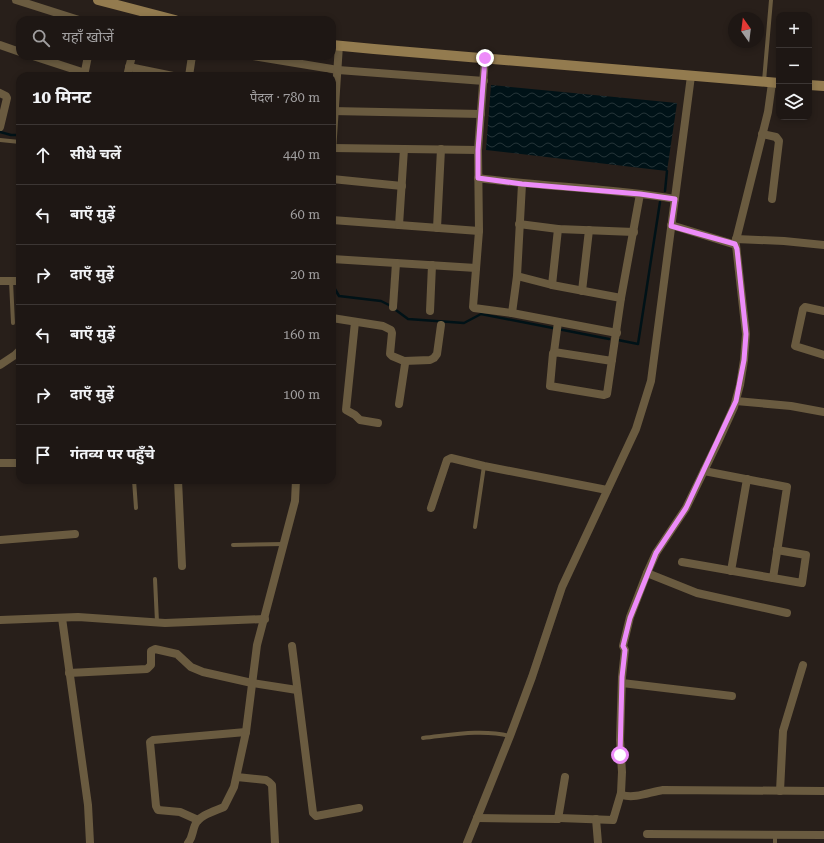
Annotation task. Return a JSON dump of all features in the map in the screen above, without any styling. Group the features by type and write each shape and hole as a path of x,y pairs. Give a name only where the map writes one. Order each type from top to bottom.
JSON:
{"main road":[{"path":"98,0 159,16"},
{"path":"336,45 772,82"},
{"path":"812,85 824,86"}],"street":[{"path":"16,0 66,16"},
{"path":"0,45 16,51"},
{"path":"336,53 338,70 336,91"},
{"path":"485,58 478,150 479,231 473,307 512,313 557,327 617,333"},
{"path":"46,60 82,72 85,71 87,60"},
{"path":"128,72 131,60"},
{"path":"190,72 191,60"},
{"path":"277,60 338,70 484,82"},
{"path":"129,67 153,72"},
{"path":"467,843 532,677 562,586 636,429 651,381 691,76"},
{"path":"477,818 559,818 612,820 621,793 622,772 620,740 625,650 623,646 630,618 656,553 686,508 736,401 744,360 746,334 735,241 768,112 772,82"},
{"path":"0,93 7,98 0,127"},
{"path":"336,112 481,114"},
{"path":"762,134 776,137 779,141 772,199"},
{"path":"336,148 478,150"},
{"path":"399,225 404,149"},
{"path":"437,228 441,150"},
{"path":"478,178 522,184 640,194 675,199"},
{"path":"336,179 402,186"},
{"path":"512,313 517,276 522,184"},
{"path":"557,327 549,384 551,387 606,395 640,194"},
{"path":"336,220 479,231"},
{"path":"519,224 558,229 634,232"},
{"path":"671,226 735,241 784,241 824,245"},
{"path":"552,285 558,229"},
{"path":"582,291 589,230"},
{"path":"336,259 476,268"},
{"path":"393,307 396,263"},
{"path":"430,312 432,265"},
{"path":"517,276 552,285 622,298"},
{"path":"0,281 16,281"},
{"path":"824,311 805,307 795,346 824,355"},
{"path":"336,319 383,326 391,330 390,354 404,361 430,360 434,358 437,354 441,325"},
{"path":"355,322 346,410 360,420 378,423"},
{"path":"554,352 612,362"},
{"path":"0,365 16,354"},
{"path":"399,404 405,364 404,361"},
{"path":"736,401 791,406 824,412"},
{"path":"431,508 446,460 451,458 484,466 607,490"},
{"path":"0,463 16,463"},
{"path":"704,471 787,487 773,578"},
{"path":"731,571 747,479"},
{"path":"178,484 182,566"},
{"path":"188,843 198,820 207,814 224,807 234,787 246,732 257,645 295,501 296,484"},
{"path":"0,540 75,534"},
{"path":"682,562 802,582 806,555 777,550"},
{"path":"647,573 697,593 787,613"},
{"path":"0,620 78,617 157,622 264,619"},
{"path":"62,618 88,805 90,843"},
{"path":"292,646 296,690 313,814 316,816 359,808"},
{"path":"69,673 147,669 151,665 152,651 155,649 176,654 191,667 203,672 252,683 296,690"},
{"path":"780,791 783,732 802,665"},
{"path":"622,683 732,696"},
{"path":"198,820 180,812 158,810 156,806 150,742 153,740 246,732"},
{"path":"559,818 566,776"},
{"path":"237,777 266,780 272,785 275,843"},
{"path":"621,793 626,796 640,795 663,790 824,791"},
{"path":"596,820 598,843"},
{"path":"647,834 775,839 824,835"}],"lane":[{"path":"771,0 772,82"},
{"path":"0,140 16,142"},
{"path":"11,281 13,323"},
{"path":"475,527 484,466"},
{"path":"134,484 136,508"},
{"path":"233,545 284,544"},
{"path":"155,579 157,622"},
{"path":"423,738 486,733 498,733 510,736"}],"water":[{"path":"491,85 677,103 667,171 486,150"}],"waterway":[{"path":"0,132 16,135"},
{"path":"665,191 667,171"},
{"path":"618,340 638,344 660,202"},
{"path":"336,291 339,296 381,301 408,319 464,323 481,314 609,339"}],"route":[{"path":"485,58 478,150 478,178 522,184 640,194 675,199 671,226 735,244 737,249 746,334 740,386 734,407 686,508 656,553 630,618 623,646 625,650 622,677 620,755"}]}
